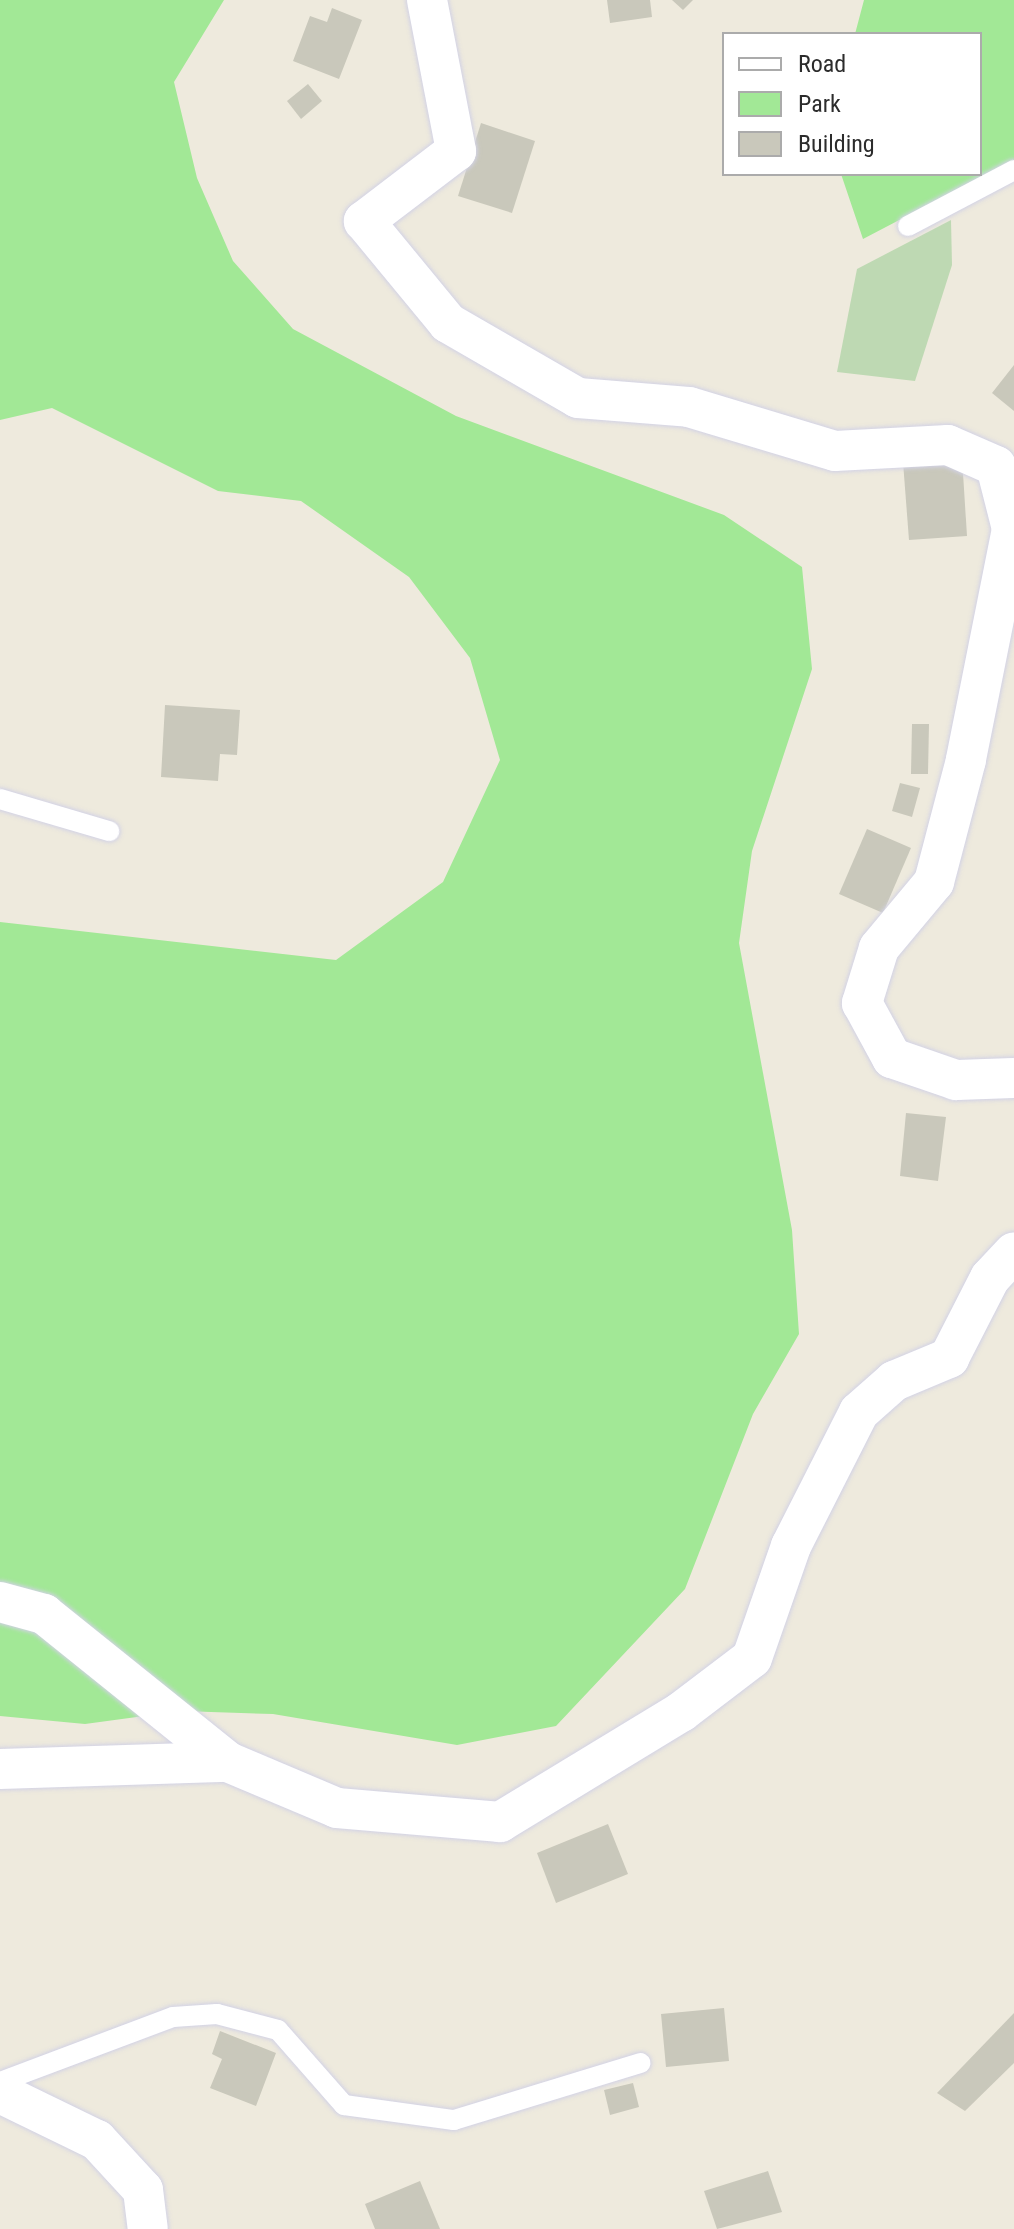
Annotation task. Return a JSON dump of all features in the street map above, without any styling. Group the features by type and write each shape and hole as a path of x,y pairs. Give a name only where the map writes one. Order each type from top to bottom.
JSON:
{"street":[{"path":"427,0 456,151 364,221 448,323 578,398 689,407 835,451 948,445 996,466 1012,529 966,760 934,882 879,948 862,1003 892,1058 956,1080 1014,1078"},
{"path":"0,1602 44,1614 228,1762 337,1808 500,1822 681,1712 752,1658 791,1546 859,1412 894,1381 949,1358 990,1278 1014,1252"},
{"path":"0,1769 228,1762"},
{"path":"0,2093 97,2140 143,2190 148,2229"}],"lane":[{"path":"908,226 1014,170"},
{"path":"0,799 109,831"},
{"path":"0,2082 173,2017 217,2014 278,2030 344,2105 454,2120 640,2063"}],"green space":[{"path":"0,0 224,0 174,82 197,178 233,261 293,329 456,416 724,515 802,567 812,669 752,851 739,943 792,1230 799,1334 753,1414 685,1589 556,1726 457,1745 273,1714 181,1711 85,1724 0,1716 0,922 336,960 443,882 500,760 470,658 409,577 301,501 218,491 52,408 0,420"},
{"path":"864,0 1014,0 1014,160 863,239 842,176 982,176 982,32 856,32"},
{"path":"951,220 952,265 915,381 837,372 857,269"}],"building":[{"path":"607,0 650,0 652,17 610,23"},
{"path":"672,0 693,0 683,10"},
{"path":"332,8 362,20 339,79 293,61 310,16 327,22"},
{"path":"308,84 322,101 301,119 287,101"},
{"path":"481,123 535,141 512,213 458,196"},
{"path":"1014,365 1014,411 992,393"},
{"path":"962,458 967,536 909,540 903,462"},
{"path":"165,705 240,710 237,755 220,754 218,781 161,777"},
{"path":"912,724 929,724 928,774 911,774"},
{"path":"900,783 920,788 912,817 892,811"},
{"path":"867,829 911,848 883,913 839,894"},
{"path":"906,1113 946,1117 938,1181 900,1176"},
{"path":"608,1824 628,1874 556,1903 537,1853"},
{"path":"724,2008 729,2061 666,2067 661,2014"},
{"path":"1014,2013 1014,2063 965,2111 937,2093"},
{"path":"220,2031 276,2053 256,2106 210,2088 222,2059 212,2054"},
{"path":"633,2083 639,2107 610,2115 604,2090"},
{"path":"768,2171 782,2212 717,2229 704,2191"},
{"path":"420,2181 440,2229 375,2229 365,2204"}]}
